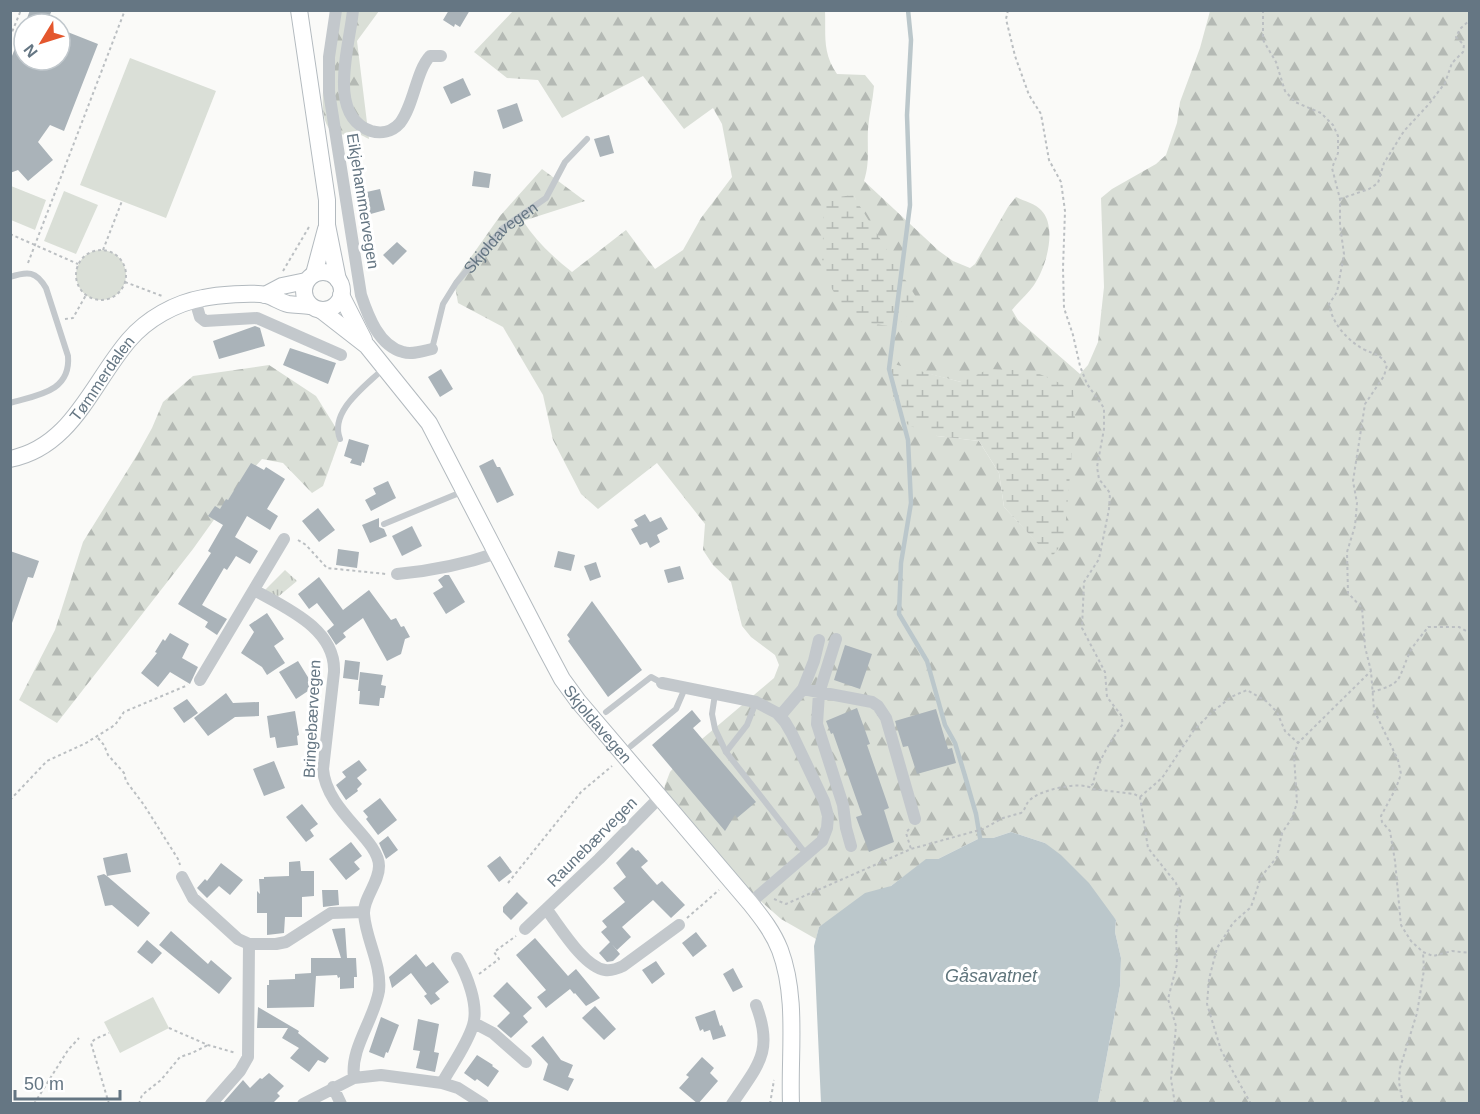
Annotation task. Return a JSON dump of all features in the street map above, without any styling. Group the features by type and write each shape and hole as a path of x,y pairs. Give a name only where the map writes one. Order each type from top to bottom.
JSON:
{"main road":[{"name":"Skjoldavegen","path":"299,10 327,200 319,224 310,278"},
{"name":"Skjoldavegen","path":"319,224 340,288 367,346"},
{"path":"327,273 340,288 335,306 316,308 304,295 310,278 327,273"},
{"name":"Tømmerdalen","path":"265,295 282,286 310,278"},
{"name":"Tømmerdalen","path":"10,459 33,453 60,435 129,340 144,326 176,306 195,300 265,295 287,304 316,308"},
{"name":"Skjoldavegen","path":"316,308 367,346 429,423 562,679 595,722 750,903 772,934 785,969 790,1012 791,1104"}],"street":[{"name":"Eikjehammervegen","path":"336,10 328,66 329,92 361,295 375,328 394,349 404,353 432,349"},
{"path":"353,10 344,84 349,114 361,128 384,132 400,123 426,61 430,56 441,56"},
{"path":"195,300 200,317 205,321 258,318 341,356"},
{"path":"200,680 284,539"},
{"path":"398,574 434,569 497,553"},
{"name":"Bringebærvegen","path":"254,590 310,625 323,638 334,659 323,769 324,779 332,798 374,849 378,860 377,878 364,912"},
{"path":"836,639 819,693 817,724 843,805 851,846"},
{"path":"780,716 803,689 819,640"},
{"path":"662,683 756,702 768,707 780,716 792,734 818,786 828,816 827,828 822,841 750,903"},
{"path":"803,689 872,702 883,712 915,819"},
{"name":"Raunebærvegen","path":"525,929 660,797"},
{"path":"183,877 193,898 238,939 249,944 286,942 331,913 364,912 379,988 376,1003 353,1066 354,1078"},
{"name":"Raunebærvegen","path":"547,910 584,958 604,970 615,970 623,966 679,925"},
{"path":"211,1104 240,1071 248,1057 249,944"},
{"path":"442,1083 474,1023 472,997 463,967 457,958"},
{"path":"732,1104 759,1063 762,1054 763,1025 756,1005"},
{"path":"474,1023 493,1033 525,1062"},
{"path":"303,1104 354,1078 381,1075 442,1083 458,1088 483,1104"},
{"path":"333,1087 341,1104"}],"lane":[{"name":"Skjoldavegen","path":"432,349 443,304 456,283 503,228 546,198 565,162 587,139"},
{"path":"10,277 32,273 40,278 46,288 68,356 66,374 54,388 10,403"},
{"path":"340,439 337,424 346,406 385,367"},
{"path":"384,524 464,491"},
{"path":"606,712 651,677 662,683"},
{"path":"631,746 676,709 685,687"},
{"path":"716,693 712,714 715,729 726,752 807,855"},
{"path":"726,752 747,724 756,702"}],"path":[{"path":"10,37 21,10"},
{"path":"24,273 125,10"},
{"path":"1008,10 1006,19 1015,56 1029,95 1041,114 1049,160 1061,182 1065,211 1063,268 1065,308 1087,384 1104,408 1104,429 1097,467 1099,479 1110,493 1109,509 1099,559 1084,582 1082,628 1105,672 1107,696 1121,715 1124,724 1110,741 1094,774 1093,784 1090,786"},
{"path":"1263,10 1263,40 1276,62 1285,91 1295,102 1321,113 1333,125 1338,136 1338,153 1332,168 1340,199 1340,225 1344,254 1337,292 1329,304 1331,316 1344,334 1364,349 1381,356 1387,365 1384,376 1365,405 1353,481 1357,503 1355,526 1347,552 1348,593 1362,608 1374,710 1398,760 1401,774 1381,816 1382,822 1390,831 1401,925 1423,952 1433,956 1452,951 1470,953"},
{"path":"1340,199 1369,189 1378,183 1384,163 1400,137 1445,83 1452,63 1463,52 1464,45 1456,37 1460,29 1470,20"},
{"path":"103,250 122,201"},
{"path":"279,275 302,242 319,224"},
{"path":"10,234 78,264"},
{"path":"110,251 122,261 127,274 125,282 117,295 109,298 101,300 86,295 77,281 78,264 88,253 110,251"},
{"path":"125,282 164,298"},
{"path":"56,321 73,318 86,295"},
{"path":"284,539 289,537 306,545 327,568 398,574"},
{"path":"1372,692 1393,686 1401,677 1410,651 1428,627 1459,627 1470,633"},
{"path":"1251,1104 1221,1050 1208,1004 1209,979 1217,948 1233,923 1251,906 1261,877 1276,857 1282,833 1292,818 1297,803 1294,754 1298,743 1371,671"},
{"path":"10,800 47,761 97,737 115,725 124,712 162,698 200,680"},
{"path":"1140,797 1162,778 1194,730 1231,697 1247,690 1266,701 1277,712 1285,731 1298,743"},
{"path":"97,737 104,745 108,755 124,773 126,782 144,805 178,859 183,877"},
{"path":"508,883 581,792 615,764"},
{"path":"766,890 774,899 786,904 911,849 983,829 1003,818 1021,813 1031,799 1066,786 1090,786 1093,789 1134,794 1140,797"},
{"path":"1140,797 1148,848 1176,883 1181,900 1176,934 1177,964 1168,999 1176,1026 1171,1079 1175,1104"},
{"path":"911,849 906,833 915,819"},
{"path":"679,925 722,888"},
{"path":"480,974 499,959 494,952 525,929"},
{"path":"1403,1104 1400,1068 1417,1013 1424,970 1423,952"},
{"path":"169,1028 248,1057"},
{"path":"109,1104 91,1043 110,1033"},
{"path":"34,1104 68,1050 79,1038"},
{"path":"140,1104 142,1095 161,1080 180,1057 208,1044"}],"green space":[{"path":"339,11 379,11 357,41 369,139 358,134 342,135 333,132 326,123 323,110 325,74"},
{"path":"513,11 825,11 827,51 837,74 865,75 874,86 864,181 939,251 953,261 970,268 975,264 1016,197 1039,208 1049,226 1046,258 1034,285 1012,310 1018,320 1080,374 1088,365 1098,342 1104,287 1101,198 1112,189 1156,164 1166,155 1177,123 1180,102 1200,48 1210,11 1469,11 1469,1103 1098,1103 1120,986 1121,958 1115,932 1116,920 1045,843 1011,832 993,838 980,838 938,859 926,860 891,886 819,927 816,939 781,919 712,858 662,801 665,785 670,772 689,750 774,678 779,665 775,655 751,637 742,626 731,582 713,565 703,550 705,524 657,463 598,509 581,494 553,440 543,395 503,327 458,303 454,281 500,216 542,169 585,201 523,221 558,261 572,272 626,230 655,269 683,250 701,218 732,177 722,124 713,108 684,129 643,76 562,118 538,80 507,78 474,52","holes":["854,195 897,327 889,325","890,364 961,382 1051,557 1004,507 999,473 979,441 937,436"]},
{"path":"130,58 216,91 166,218 80,185"},
{"path":"11,186 46,200 35,230 11,220"},
{"path":"64,191 98,205 76,254 44,241"},
{"path":"853,195 919,302 897,327 852,321 822,273 824,199"},
{"path":"101,250 119,257 126,275 119,293 101,300 83,293 76,275 83,257"},
{"path":"890,363 961,382 989,369 1033,371 1073,389 1075,420 1064,541 1051,558 1004,507 999,473 979,441 937,436 908,425 894,404"},
{"path":"269,365 316,396 341,436 323,486 312,493 283,463 262,459 238,486 193,549 57,723 19,700 55,630 83,542 137,455 163,402 193,376"},
{"path":"285,570 297,581 273,601 261,594"},
{"path":"153,997 169,1028 120,1053 104,1022"}],"water":[{"name":"Gåsavatnet","path":"1011,832 1045,843 1061,855 1089,883 1116,920 1115,932 1121,958 1120,986 1098,1103 821,1103 814,946 819,927 865,893 891,886 926,859 938,859 980,838 993,838"}],"building":[{"path":"30,10 52,10 51,12 29,12"},
{"path":"449,10 470,10 460,27 455,24 454,27 443,20"},
{"path":"72,34 98,44 64,131 50,125 38,142 53,160 28,181 18,170 10,173 10,61 12,56 12,72 72,72"},
{"path":"463,78 471,95 451,104 443,87"},
{"path":"517,103 523,121 503,129 497,110"},
{"path":"609,135 614,153 600,157 594,139"},
{"path":"474,171 491,174 489,188 472,186"},
{"path":"380,189 385,210 367,215 362,193"},
{"path":"397,242 407,251 393,265 383,255"},
{"path":"255,326 260,328 265,346 219,359 213,341"},
{"path":"290,348 336,363 328,384 283,365"},
{"path":"441,369 453,389 440,397 428,377"},
{"path":"349,439 369,445 361,466 350,463 352,459 344,456"},
{"path":"493,459 497,467 500,467 514,495 497,503 479,466"},
{"path":"251,463 264,470 266,467 285,479 267,509 278,516 270,530 247,516 235,537 258,551 250,564 236,556 227,570 224,568 202,605 227,619 217,635 205,627 208,622 178,604 211,553 208,551 223,525 208,516 215,506 220,509 226,499 228,500"},
{"path":"388,481 396,498 371,511 365,500 376,494 373,488"},
{"path":"318,508 335,530 319,542 302,521"},
{"path":"645,514 650,522 661,517 668,529 657,535 660,542 650,548 647,542 640,545 631,529 638,526 634,520"},
{"path":"379,518 379,527 384,529 387,536 370,543 362,525"},
{"path":"412,526 422,546 402,556 392,536"},
{"path":"338,549 359,552 357,568 336,565"},
{"path":"10,551 39,561 33,578 28,577 12,623 10,623"},
{"path":"558,551 575,555 571,571 554,567"},
{"path":"596,562 601,577 590,581 584,566"},
{"path":"680,566 684,579 668,583 664,570"},
{"path":"449,575 465,602 446,614 433,593 443,587 438,580"},
{"path":"319,577 343,610 369,590 391,620 396,618 410,637 405,639 401,654 387,661 363,618 343,633 346,637 336,645 327,631 334,625 317,603 309,609 298,594"},
{"path":"592,601 642,670 608,697 568,641 570,639 567,635"},
{"path":"267,613 284,639 274,646 285,663 267,675 262,667 241,653 254,632 249,625"},
{"path":"170,633 189,644 182,658 198,667 190,684 170,672 158,687 141,673 157,653 155,652 163,639 165,641"},
{"path":"845,645 872,654 860,689 834,680"},
{"path":"345,660 360,662 358,680 343,678"},
{"path":"298,661 314,687 296,699 279,672"},
{"path":"360,672 383,675 381,685 386,686 384,698 380,698 379,706 359,704"},
{"path":"226,693 233,703 259,702 259,716 235,717 208,736 194,718"},
{"path":"187,699 198,713 184,723 173,708"},
{"path":"857,708 889,808 884,810 894,842 869,852 856,817 862,815 833,733 831,734 826,721"},
{"path":"936,709 948,749 952,748 956,763 917,774 908,746 903,747 895,721"},
{"path":"692,710 701,721 693,728 756,802 737,818 735,815 725,831 652,745"},
{"path":"295,711 299,735 297,736 298,745 277,748 275,737 270,738 267,716"},
{"path":"359,760 367,770 357,778 362,784 357,789 358,791 346,800 336,785 346,777 342,772"},
{"path":"274,761 285,788 264,796 253,769"},
{"path":"380,798 397,820 378,835 363,811"},
{"path":"302,804 318,824 310,830 314,836 306,842 286,817"},
{"path":"388,836 398,850 386,859 379,843"},
{"path":"351,842 362,856 354,862 360,869 346,880 329,859"},
{"path":"632,847 648,861 641,867 657,885 662,881 685,905 671,918 653,900 622,927 631,937 617,950 601,932 607,927 602,921 625,902 613,888 626,877 616,863"},
{"path":"127,853 131,872 107,876 103,858"},
{"path":"500,856 512,872 499,882 487,866"},
{"path":"300,861 301,871 314,871 314,896 302,897 302,917 285,917 284,933 267,935 267,913 257,913 257,891 260,894 259,879 289,876 289,862"},
{"path":"221,863 243,880 230,895 219,886 207,898 197,888 205,879 207,881"},
{"path":"104,874 150,913 138,927 112,905 105,906 97,876"},
{"path":"322,890 338,890 339,905 323,907"},
{"path":"517,892 528,903 511,920 503,912 503,907"},
{"path":"345,928 347,958 356,958 357,977 354,977 354,988 340,989 340,977 338,978 337,975 316,976 314,1007 267,1008 269,980 295,979 295,974 311,973 311,958 341,958 332,929"},
{"path":"171,931 208,964 211,960 232,978 219,994 159,945"},
{"path":"696,932 707,946 693,957 682,943"},
{"path":"535,938 568,976 576,969 600,998 586,1006 570,989 546,1008 537,997 546,990 516,955"},
{"path":"147,940 162,953 152,964 137,952"},
{"path":"610,942 620,954 613,961 607,962 599,953"},
{"path":"416,954 426,967 433,962 449,982 435,993 440,999 431,1005 424,996 427,994 411,973 392,988 389,977"},
{"path":"656,961 665,974 652,984 642,970"},
{"path":"733,968 743,987 733,992 723,974"},
{"path":"507,982 532,1008 523,1016 528,1022 511,1038 497,1026 510,1013 493,996"},
{"path":"595,1006 616,1029 604,1040 582,1018"},
{"path":"258,1007 299,1031 298,1033 329,1058 325,1063 318,1060 309,1072 290,1058 299,1048 282,1038 288,1028 257,1028"},
{"path":"715,1010 726,1036 713,1040 710,1030 700,1031 695,1017"},
{"path":"381,1017 399,1025 384,1058 369,1052"},
{"path":"418,1019 439,1024 434,1052 439,1053 435,1072 416,1068 420,1051 413,1050"},
{"path":"543,1036 561,1060 573,1065 568,1077 574,1079 568,1091 543,1080 548,1064 531,1046"},
{"path":"477,1055 499,1071 488,1087 464,1073"},
{"path":"702,1057 714,1068 710,1073 718,1081 698,1104 679,1088 689,1077 686,1075"},
{"path":"269,1073 284,1086 277,1093 280,1096 272,1104 222,1104 243,1080 250,1088"}],"waterway":[{"path":"908,10 911,40 907,115 910,205 889,369 908,440 911,503 901,563 899,614 927,661 945,725 955,743 965,776 980,838"}]}
